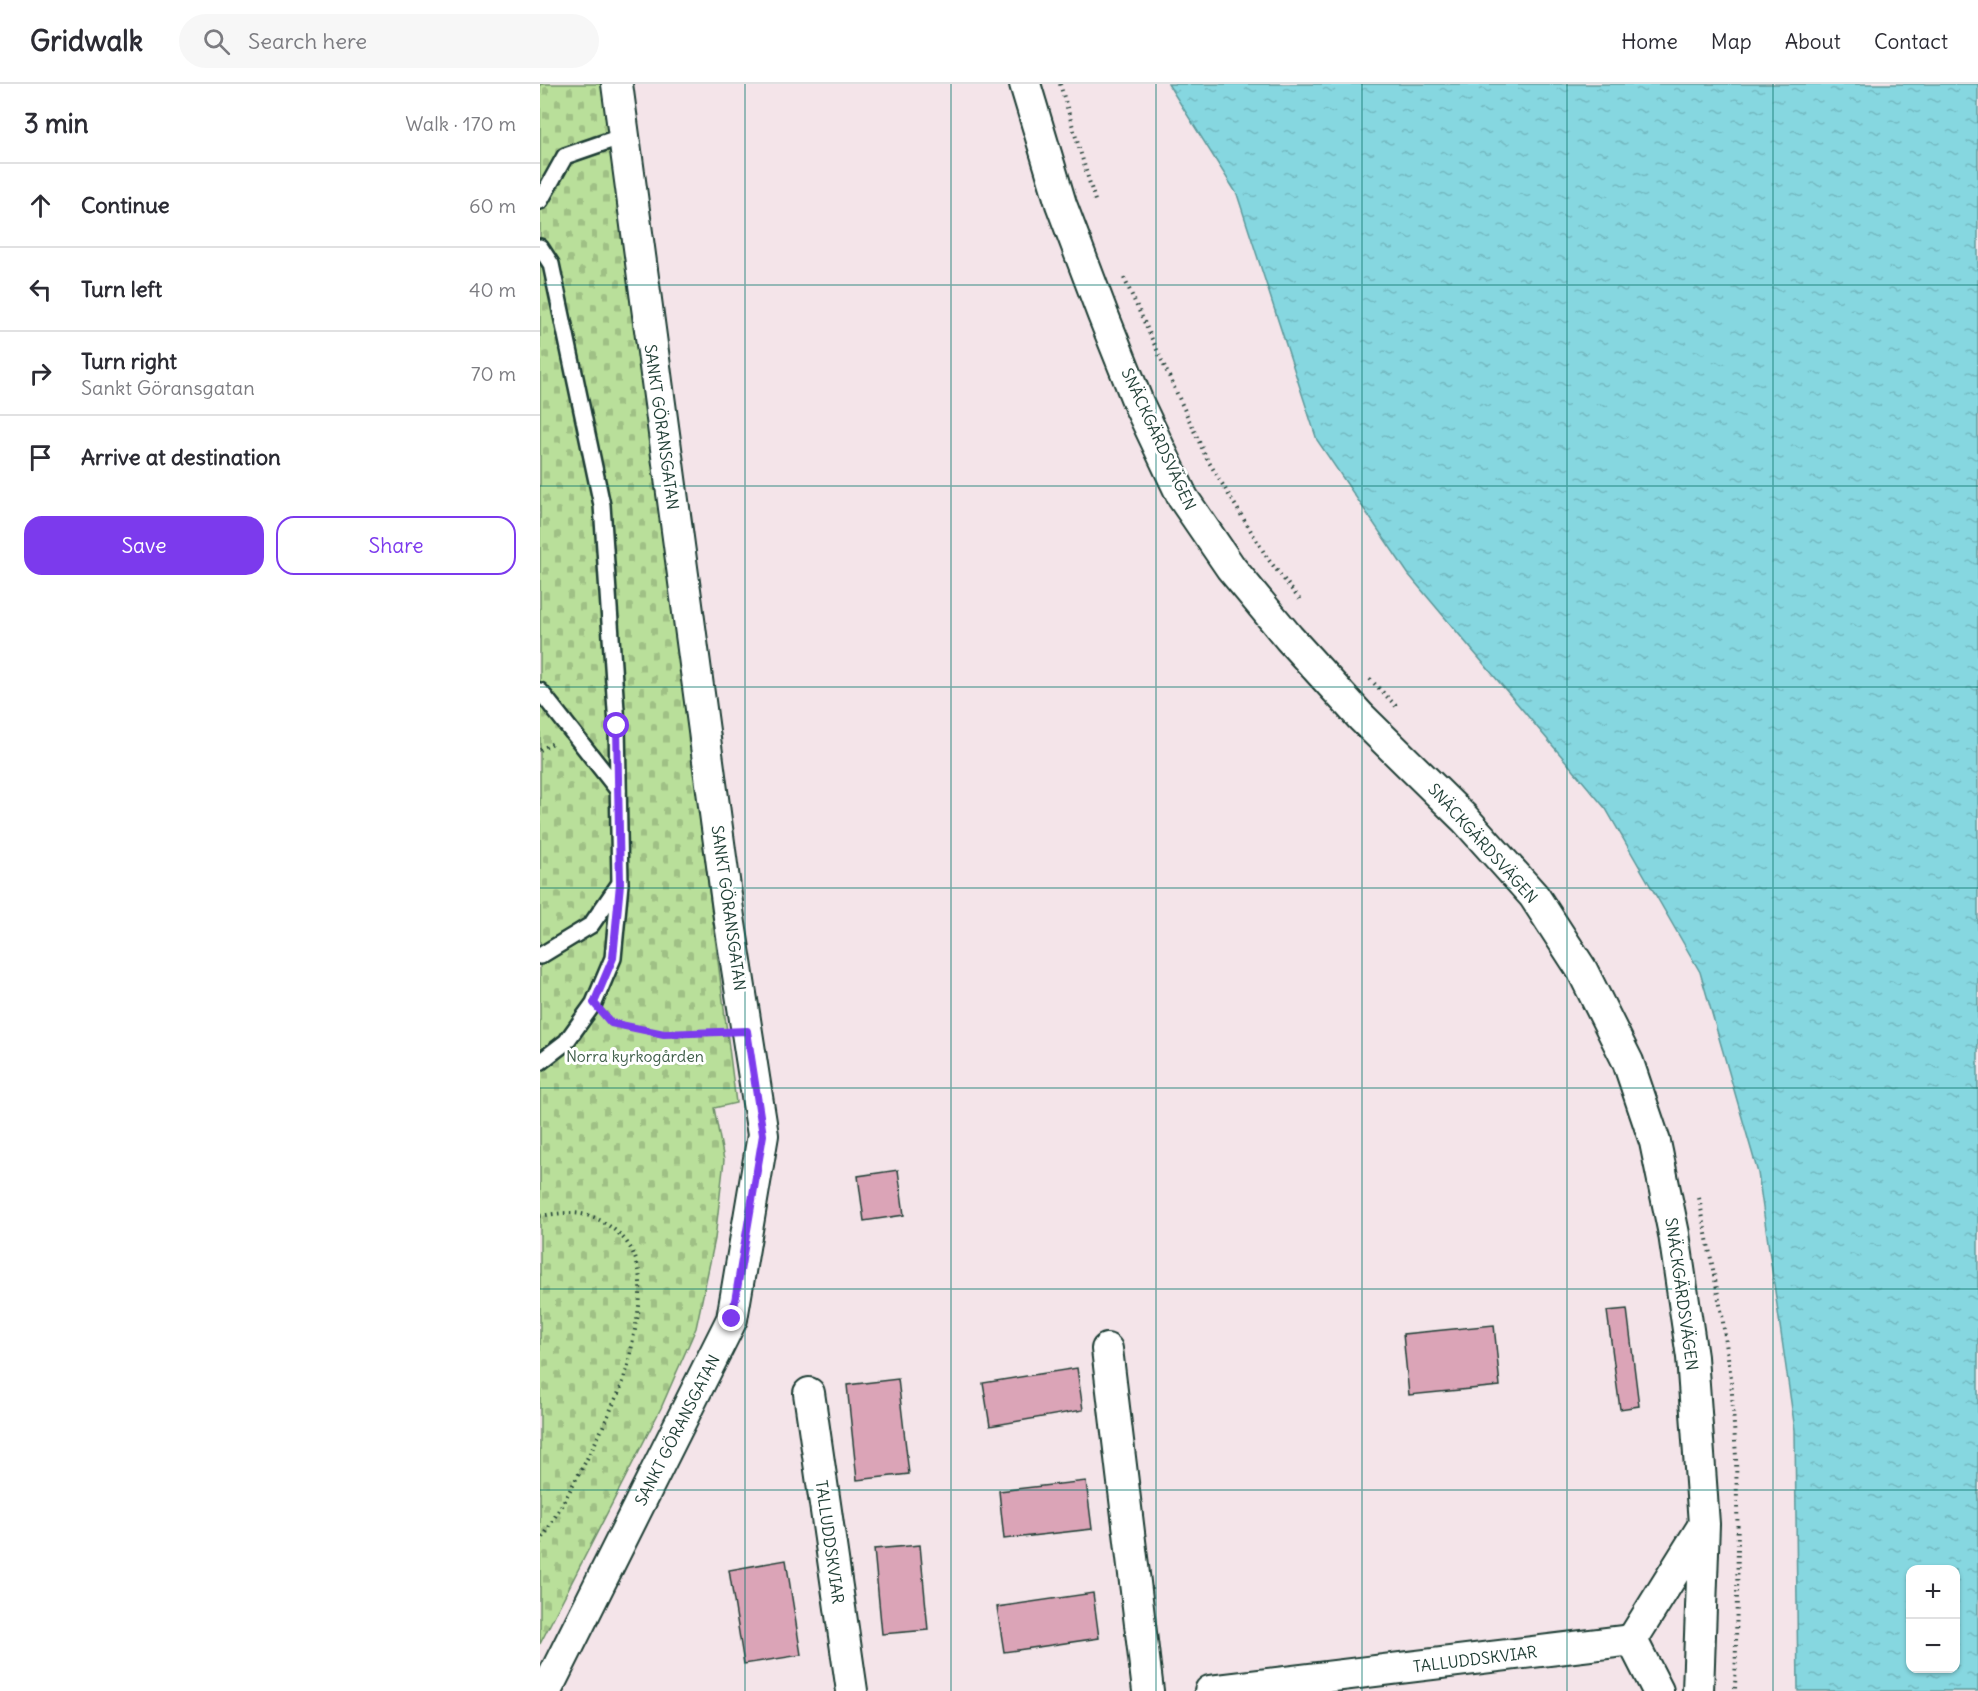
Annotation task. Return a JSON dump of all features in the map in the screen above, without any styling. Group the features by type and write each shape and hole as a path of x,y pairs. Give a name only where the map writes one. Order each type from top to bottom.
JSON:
{"street":[{"name":"SANKT GÖRANSGATAN","path":"546,1691 732,1319 763,1135 726,894 617,84"},
{"name":"SNÄCKGÄRDSVÄGEN","path":"1025,84 1061,204 1102,315 1139,405 1183,498 1231,568 1289,638 1361,717 1465,819 1534,896 1582,970 1628,1062 1655,1142 1674,1234 1692,1357 1704,1524 1698,1691"},
{"path":"1107,1349 1148,1691"},
{"name":"TALLUDDSKVIAR","path":"809,1393 852,1691"},
{"path":"1658,1691 1632,1640 1704,1524"},
{"name":"TALLUDDSKVIAR","path":"1210,1691 1632,1640"}],"lane":[{"path":"540,201 565,156 623,136"},
{"path":"540,247 551,264 602,505 617,726 620,884 613,958 594,1003 566,1041 540,1062"},
{"path":"540,691 618,789"},
{"path":"540,956 591,925 620,884"}],"path":[{"path":"594,1003 611,1023 664,1034 747,1031"},
{"path":"540,1216 570,1211 590,1216 610,1227 627,1241 636,1259 642,1286 626,1375 599,1436 540,1543"}],"green space":[{"name":"Norra kyrkogården","path":"540,84 605,84 736,1103 714,1108 724,1160 715,1239 696,1328 661,1408 540,1644"}],"water":[{"path":"1168,84 1978,84 1978,1691 1798,1691 1795,1430 1758,1173 1700,972 1606,809 1409,575 1317,440 1237,194"}],"building":[{"path":"898,1170 904,1215 864,1221 858,1176"},
{"path":"1627,1309 1639,1406 1620,1409 1607,1311"},
{"path":"1494,1325 1500,1386 1409,1395 1403,1334"},
{"path":"1077,1368 1083,1410 990,1426 983,1383"},
{"path":"898,1379 909,1474 857,1480 847,1385"},
{"path":"1086,1481 1092,1529 1004,1539 999,1491"},
{"path":"920,1545 928,1630 882,1634 874,1549"},
{"path":"786,1560 801,1655 744,1664 729,1570"},
{"path":"1093,1593 1099,1638 1004,1652 997,1607"}],"route":[{"path":"617,726 620,884 613,958 594,1003 611,1023 664,1034 747,1031 763,1135 732,1319"}]}
